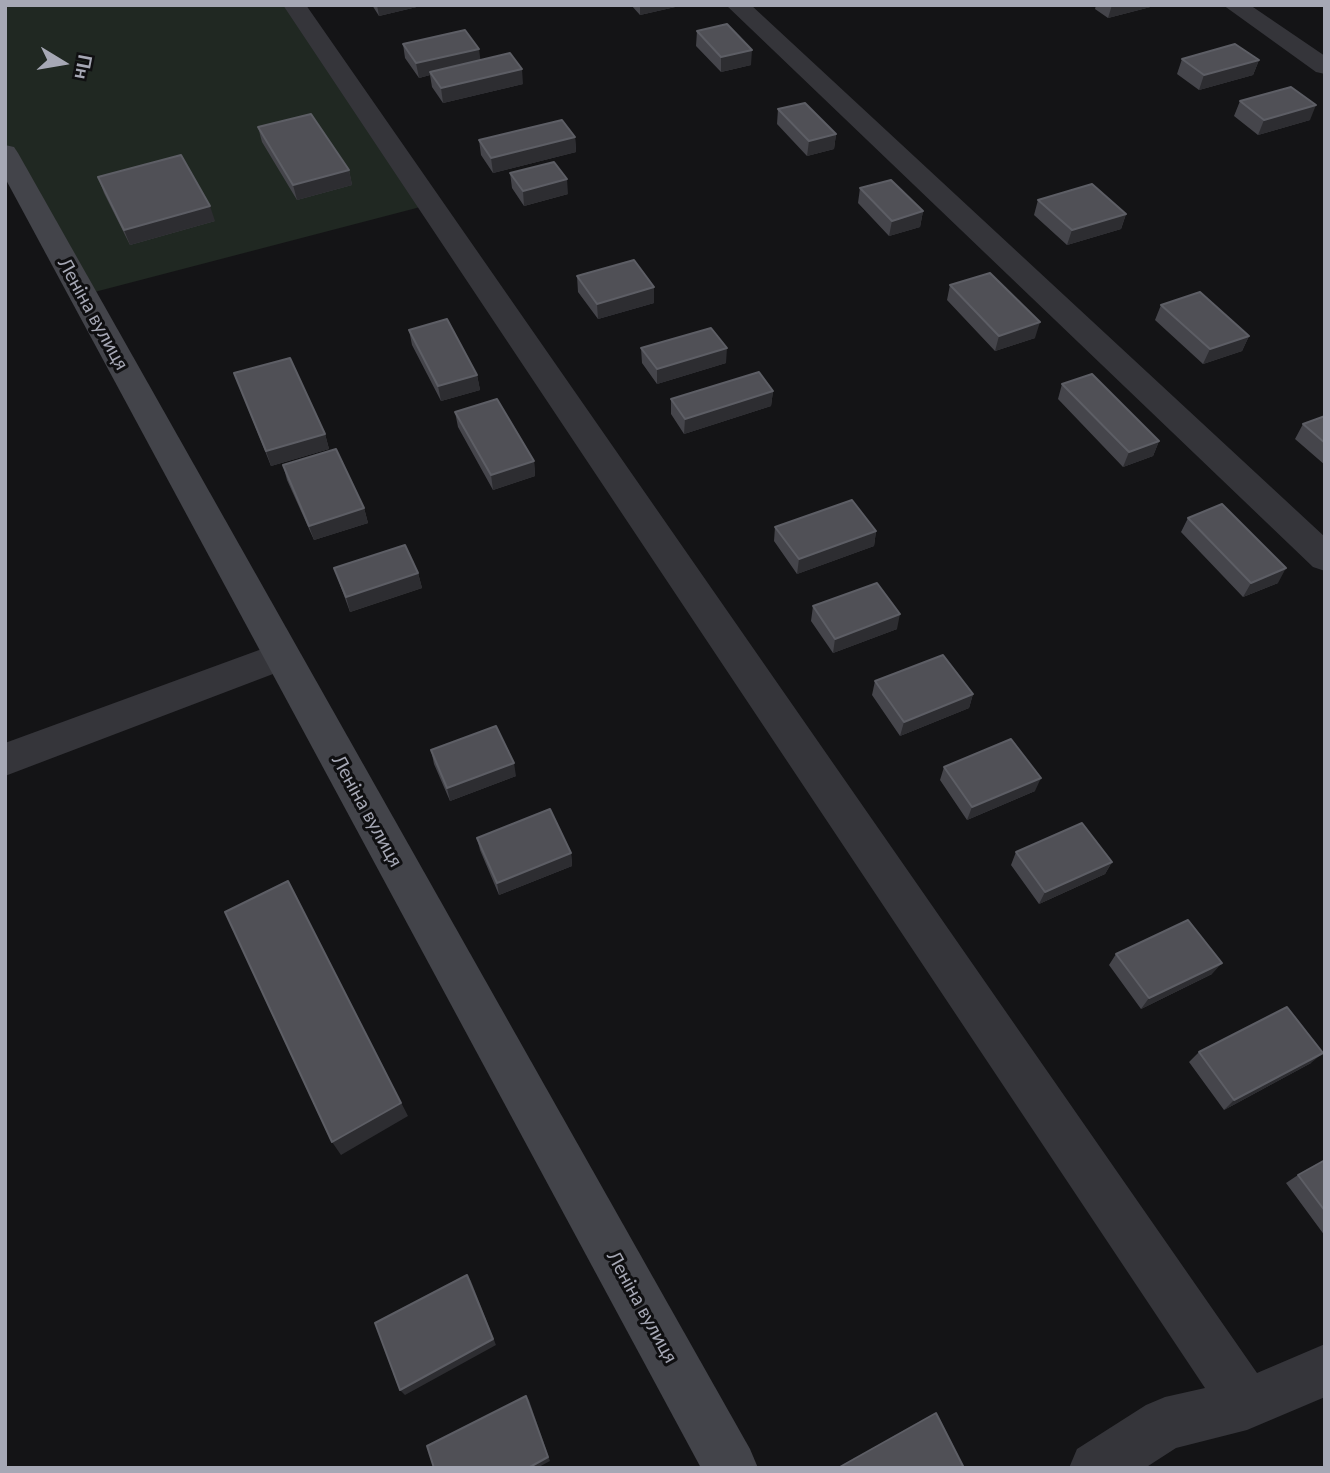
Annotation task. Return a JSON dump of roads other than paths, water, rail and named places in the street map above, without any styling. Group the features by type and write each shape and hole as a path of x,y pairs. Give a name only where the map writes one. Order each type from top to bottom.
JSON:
{"street":[{"path":"294,5 1247,1404"},
{"path":"737,5 1325,558"},
{"path":"1234,5 1325,67"},
{"name":"Леніна вулиця","path":"5,153 731,1468"},
{"path":"5,760 281,656"},
{"path":"1096,1468 1165,1424 1247,1404 1325,1370"}]}
